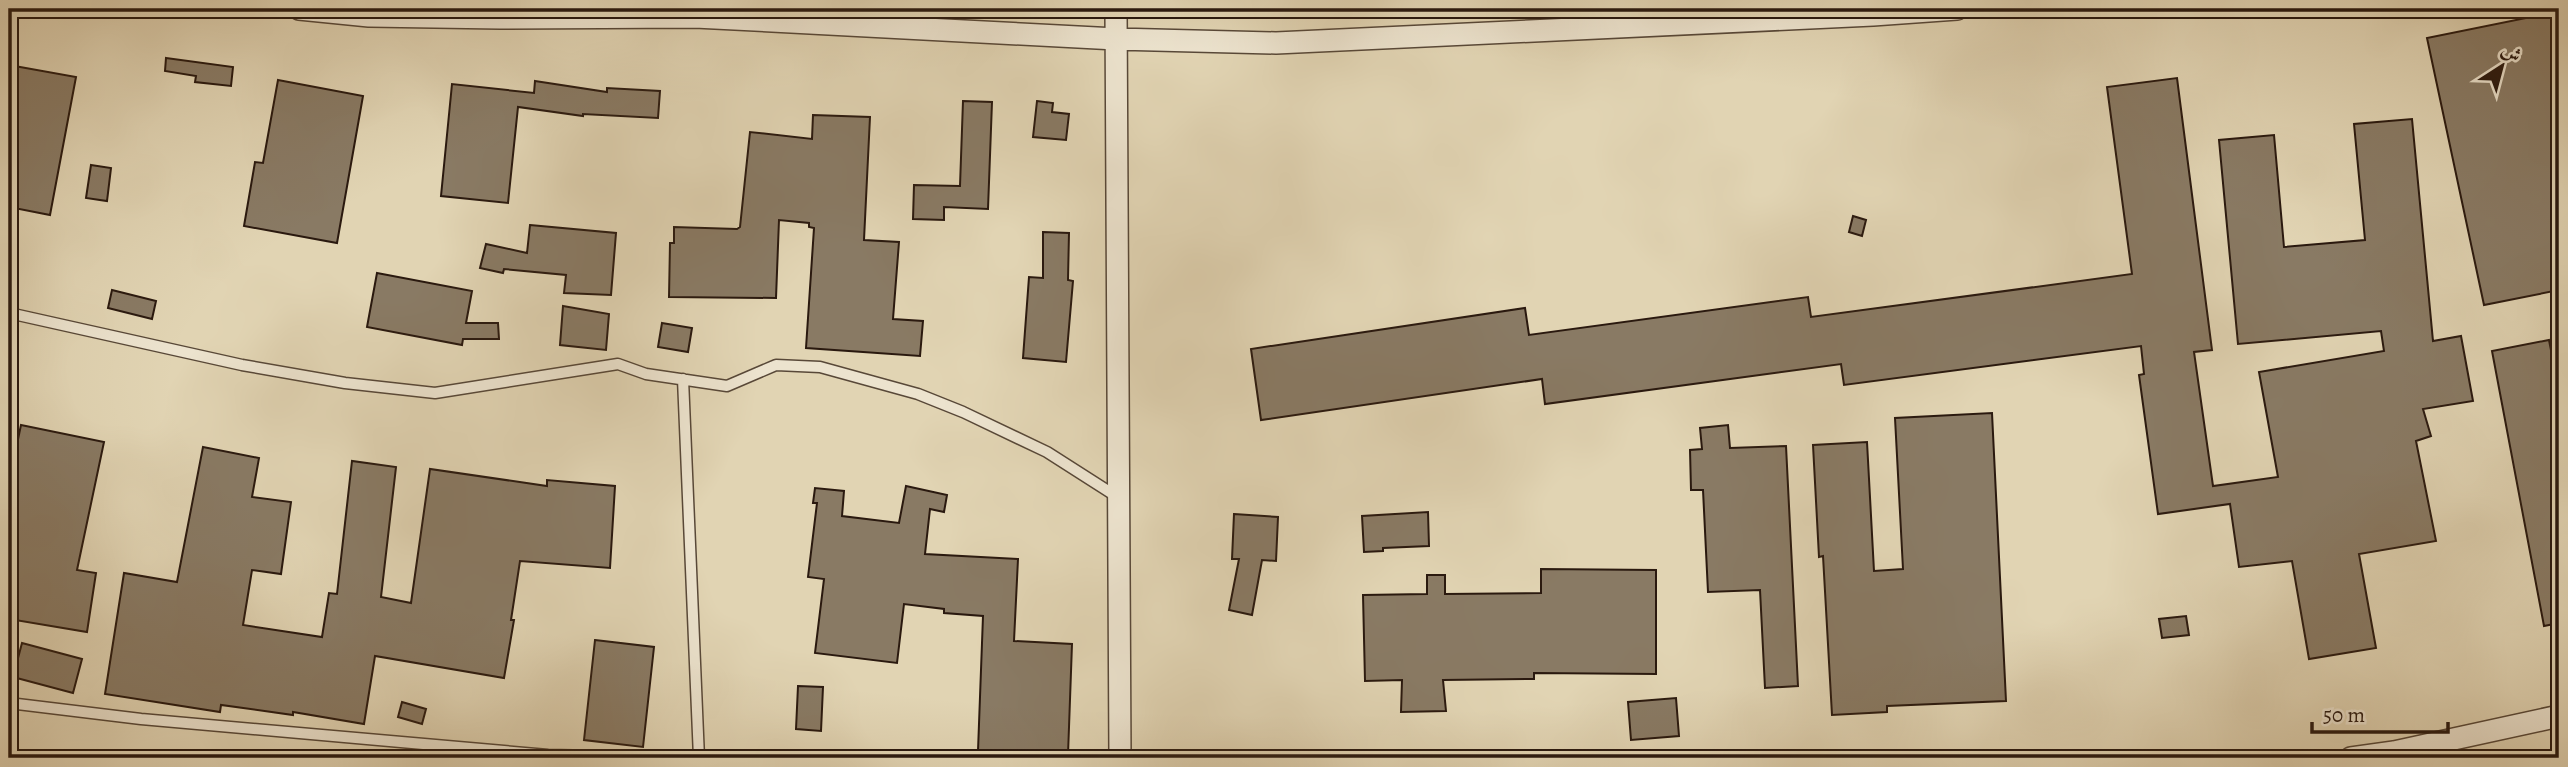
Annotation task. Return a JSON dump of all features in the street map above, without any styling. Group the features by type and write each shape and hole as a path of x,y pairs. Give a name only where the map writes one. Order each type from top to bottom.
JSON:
{"street":[{"path":"299,9 369,16 695,17 1116,39 1276,43 1957,9"},
{"path":"1116,9 1120,758"},
{"path":"2351,758 2394,752 2559,716"}],"lane":[{"path":"9,313 242,365 345,383 435,393 618,364 646,374 727,386 776,365 820,367 918,394 963,412 1046,452 1119,498"},
{"path":"9,703 141,719 535,754 699,758 683,379"}],"building":[{"path":"2556,12 2559,29 2559,290 2484,305 2427,38"},
{"path":"166,58 233,67 231,86 195,82 196,76 165,71"},
{"path":"9,65 76,77 50,215 9,207"},
{"path":"2177,78 2212,350 2194,352 2213,486 2278,477 2259,372 2384,351 2381,331 2238,344 2219,140 2274,135 2284,247 2365,240 2354,124 2412,119 2433,341 2461,336 2473,401 2423,409 2431,436 2416,441 2436,541 2359,554 2376,648 2309,659 2292,561 2239,567 2230,504 2158,514 2139,375 2144,374 2141,346 1844,385 1841,364 1545,404 1542,379 1261,420 1251,349 1525,308 1529,335 1808,297 1811,317 2132,274 2107,87"},
{"path":"278,80 363,96 337,243 244,226 255,162 263,163"},
{"path":"535,81 607,92 607,88 660,91 658,118 583,116 518,107 508,203 441,196 452,84 534,93"},
{"path":"963,101 992,102 988,209 944,207 944,220 913,219 914,185 960,186"},
{"path":"1037,101 1053,103 1052,112 1069,114 1066,140 1033,137"},
{"path":"813,115 870,117 864,240 899,242 893,319 923,321 920,356 806,348 814,228 809,227 809,223 779,220 776,298 669,297 670,243 674,243 674,227 740,227 750,132 812,139"},
{"path":"91,165 111,168 107,201 86,198"},
{"path":"1853,216 1866,220 1862,236 1849,232"},
{"path":"530,225 616,233 611,295 564,293 566,275 504,269 503,273 480,268 486,244 527,253"},
{"path":"1043,232 1069,233 1068,280 1073,281 1066,362 1023,358 1029,277 1043,278"},
{"path":"377,273 472,291 466,323 498,323 499,339 463,339 462,345 367,327"},
{"path":"112,290 156,301 152,319 108,308"},
{"path":"563,306 609,314 606,350 560,345"},
{"path":"662,323 692,328 688,352 658,347"},
{"path":"2549,340 2559,391 2559,623 2544,626 2492,351"},
{"path":"1992,413 2006,701 1887,706 1887,712 1832,715 1823,556 1819,557 1813,445 1867,442 1874,571 1903,569 1895,418"},
{"path":"21,425 104,442 77,570 96,573 87,632 9,619 9,482"},
{"path":"1728,425 1730,448 1786,446 1798,686 1765,688 1760,590 1708,592 1703,490 1691,490 1690,450 1702,449 1700,428"},
{"path":"203,447 259,458 252,497 291,502 281,574 252,570 243,625 322,637 329,593 337,594 352,461 396,467 381,597 411,603 430,469 547,486 547,480 615,486 610,568 520,561 504,678 375,656 364,724 293,712 293,715 221,705 220,712 105,694 124,573 177,582"},
{"path":"906,486 947,495 944,512 930,509 925,554 1018,559 1014,641 1072,644 1068,755 978,751 983,616 944,613 944,609 904,604 897,663 815,653 824,579 808,577 817,503 813,503 815,488 844,491 842,516 899,523"},
{"path":"1428,512 1429,546 1383,548 1383,551 1364,552 1362,516"},
{"path":"1234,514 1278,517 1276,561 1262,560 1252,615 1229,610 1239,559 1232,559"},
{"path":"1541,569 1656,570 1656,674 1534,673 1534,679 1443,680 1446,711 1401,712 1402,680 1365,681 1363,595 1427,594 1427,575 1445,575 1445,594 1541,593"},
{"path":"2186,616 2189,635 2162,638 2159,619"},
{"path":"595,640 654,647 643,747 584,740"},
{"path":"22,643 82,659 73,693 13,677"},
{"path":"798,686 823,687 821,731 796,729"},
{"path":"1676,698 1679,736 1631,740 1628,702"},
{"path":"402,702 426,709 422,724 398,717"}]}
